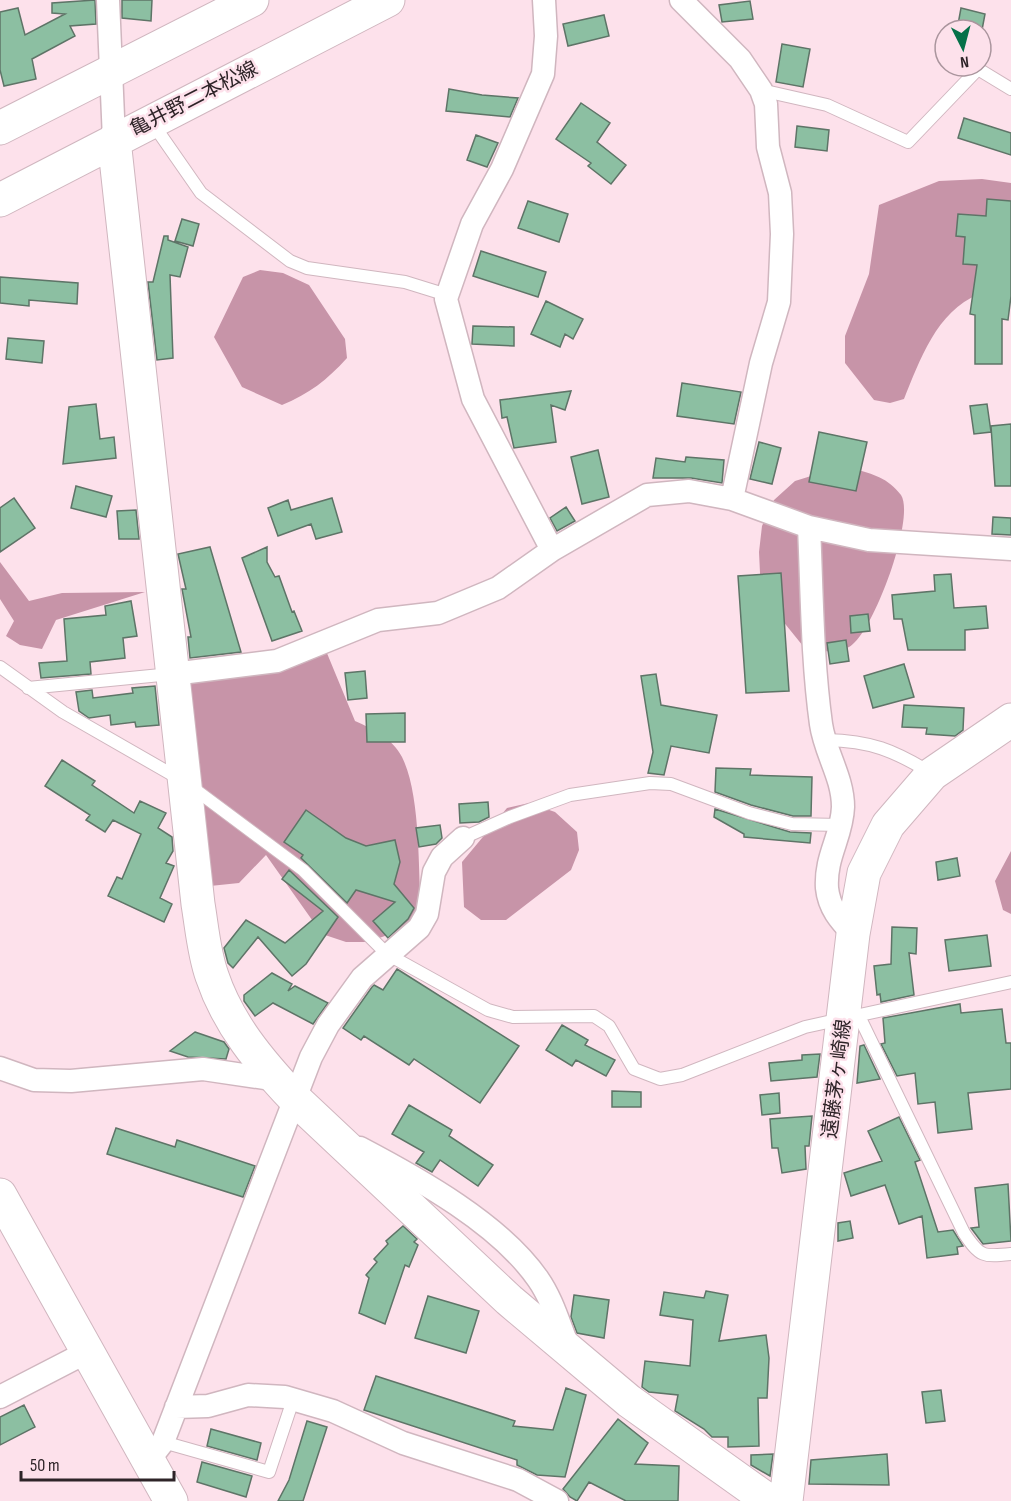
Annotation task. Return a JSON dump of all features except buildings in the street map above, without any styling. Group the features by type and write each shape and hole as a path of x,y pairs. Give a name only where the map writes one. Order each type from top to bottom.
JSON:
{"street":[{"path":"108,0 114,140 198,904 212,975 230,1016 263,1064 286,1089 509,1300 629,1401 769,1501"},
{"path":"0,128 110,75 252,0"},
{"name":"亀井野二本松線","path":"0,200 388,0"},
{"path":"544,0 546,36 543,74 502,169 472,224 446,299 473,399 552,550"},
{"path":"681,0 740,59 761,90 766,104 768,147 780,193 782,234 779,303 761,363 732,499"},
{"path":"172,674 277,660 378,620 438,613 498,588 552,550 647,495 689,491 732,499 809,527 869,540 1011,549"},
{"path":"809,527 821,727 840,780 843,808 840,825 828,859 827,889 834,914 853,934"},
{"name":"遠藤茅ヶ崎線","path":"786,1501 851,1016 853,934 864,873 888,825 932,774 1011,720"},
{"path":"156,1451 176,1407 286,1089 362,978 419,928 427,914 434,872 442,856 463,838"},
{"path":"0,1068 34,1080 71,1081 203,1069 286,1089"},
{"path":"0,1196 87,1352 156,1451 171,1501"},
{"path":"0,1397 87,1352"},
{"path":"176,1407 208,1406 248,1395 293,1400 333,1411 403,1443 518,1480 557,1501"}],"lane":[{"path":"761,90 828,105 908,142 978,69 1011,89"},
{"path":"151,121 201,193 290,261 307,268 405,282 447,295"},
{"path":"0,667 63,712 185,782 303,870 387,954 488,1010 513,1017 594,1016 609,1026 634,1069 660,1078 682,1076 805,1027 1011,982"},
{"path":"28,688 172,674"},
{"path":"826,740 858,741 877,745 900,754 932,774"},
{"path":"463,838 570,795 650,783 671,784 749,813 792,824 840,825"},
{"path":"851,1016 975,1250 986,1257 1011,1254"},
{"path":"156,1451 269,1472 293,1400"}],"shaded area":[{"path":"982,179 1011,183 1011,288 983,293 964,302 951,313 931,339 904,399 890,403 874,400 845,363 845,336 869,274 879,205 939,181"},
{"path":"260,270 283,273 309,285 345,339 347,358 340,366 309,391 282,405 242,387 214,337 243,277"},
{"path":"854,469 885,481 901,495 904,508 897,550 880,600 858,638 849,647 839,650 807,651 761,594 759,552 762,526 774,500 795,481 824,472"},
{"path":"0,562 29,601 62,593 145,592 56,620 42,649 20,645 6,636 14,621 0,599"},
{"path":"324,646 355,721 382,735 398,750 413,791 418,833 421,914 410,927 368,942 346,942 322,934 266,855 239,883 210,886 184,681"},
{"path":"529,803 555,812 577,832 579,850 571,870 506,920 481,920 464,907 462,862 507,808"},
{"path":"1011,851 1011,914 1003,910 995,881"}]}
